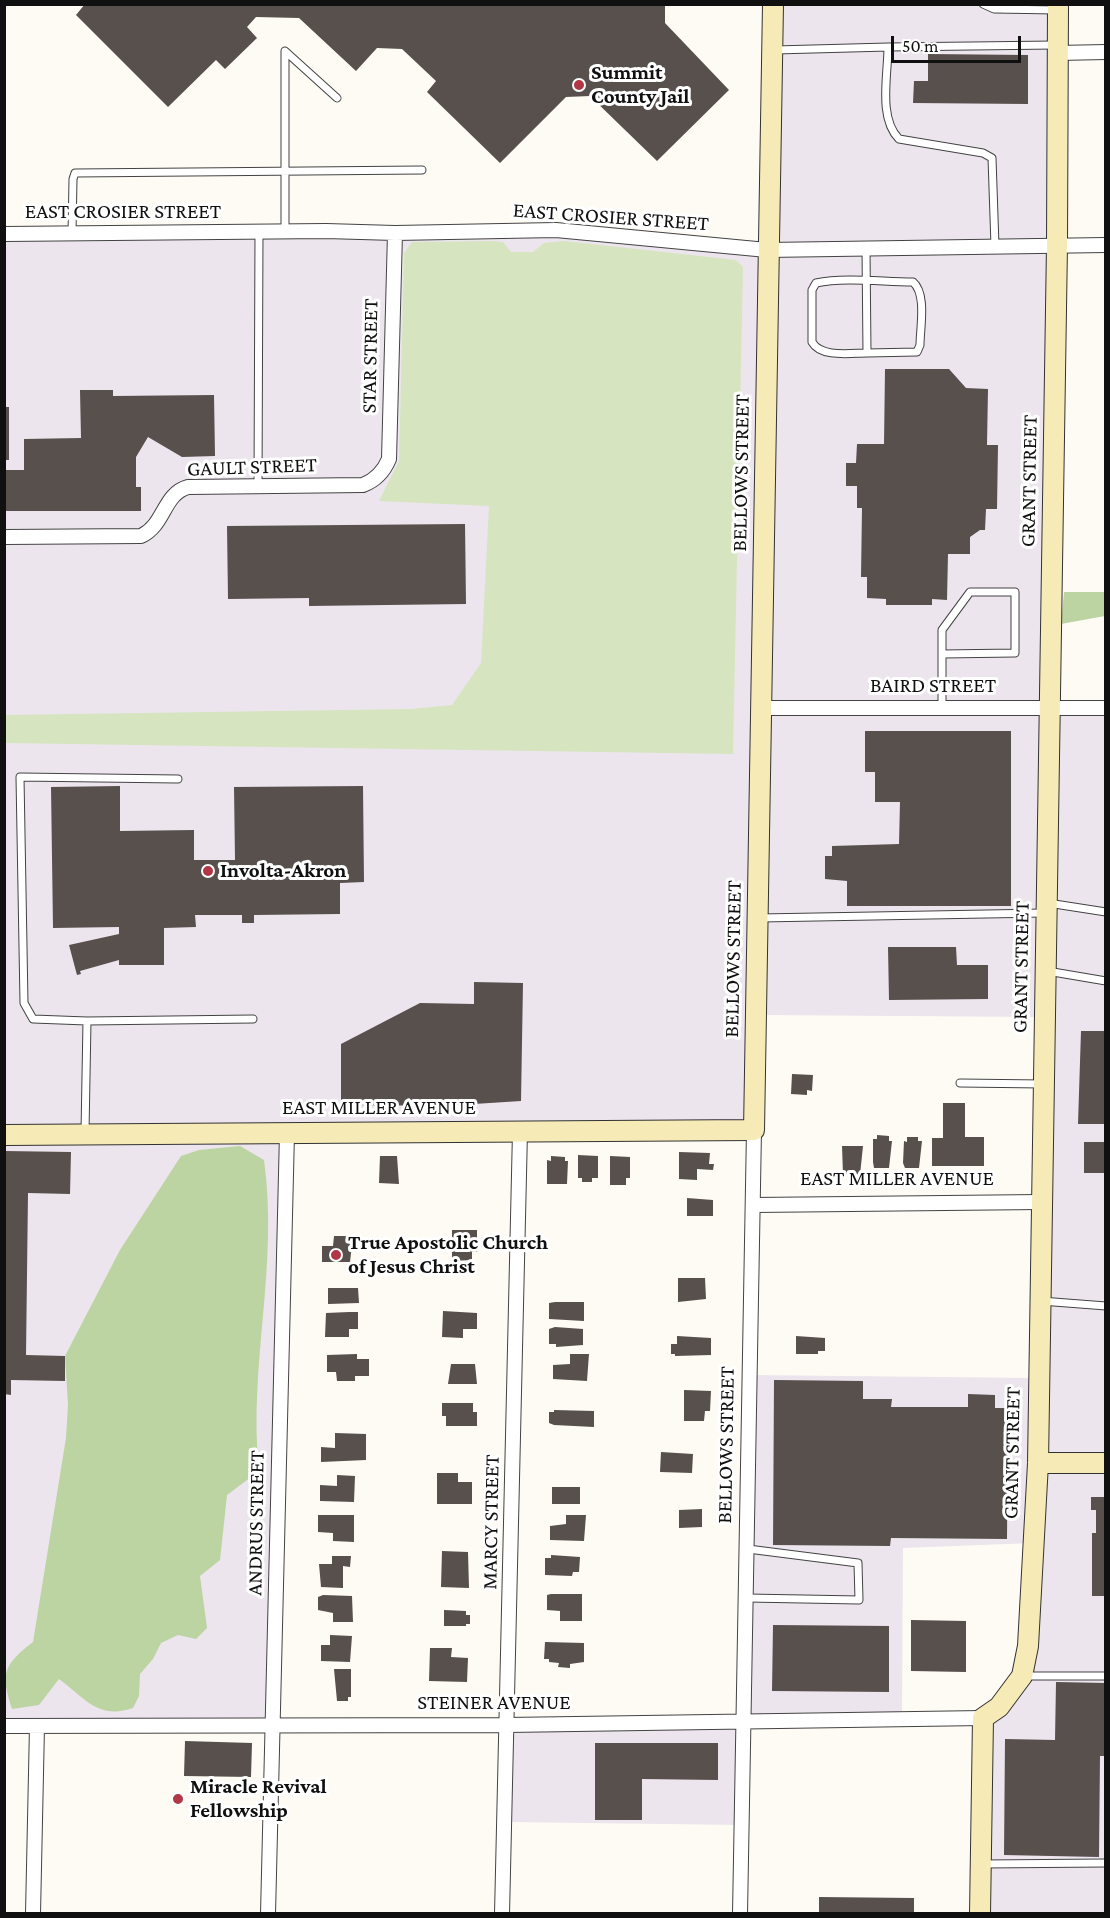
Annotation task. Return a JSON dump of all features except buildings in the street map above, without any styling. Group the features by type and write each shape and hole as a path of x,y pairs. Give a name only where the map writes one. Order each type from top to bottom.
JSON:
{"street":[{"name":"BELLOWS STREET","path":"740,1914 773,4"},
{"name":"GRANT STREET","path":"983,1718 999,1707 1022,1676 1028,1646 1038,1462 1040,1202 1057,245 1058,7"},
{"path":"1058,49 1106,52"},
{"name":"EAST CROSIER STREET","path":"4,234 285,231 395,233 556,230 767,250 1106,245"},
{"name":"STAR STREET","path":"378,476 389,459 395,233"},
{"name":"GAULT STREET","path":"4,537 141,536 151,531 159,523 171,496 181,489 363,484 378,476"},
{"name":"BAIRD STREET","path":"761,708 1106,708"},
{"name":"EAST MILLER AVENUE","path":"4,1135 754,1130"},
{"name":"MARCY STREET","path":"502,1914 520,1131"},
{"name":"ANDRUS STREET","path":"268,1914 287,1133"},
{"name":"EAST MILLER AVENUE","path":"754,1205 1040,1202"},
{"path":"1038,1462 1106,1462"},
{"path":"980,1914 983,1718"},
{"name":"STEINER AVENUE","path":"4,1726 507,1725 983,1718"},
{"path":"33,1914 36,1725"}],"lane":[{"path":"983,4 994,9 1058,7"},
{"path":"888,48 887,117 890,130 899,139 983,153 992,158 995,246"},
{"path":"772,50 1058,49"},
{"path":"285,231 285,51 337,98"},
{"path":"72,233 75,173 422,170"},
{"path":"258,486 259,232"},
{"path":"866,249 867,353"},
{"path":"913,282 918,287 921,296 920,345 917,352 867,353 825,352 815,348 812,342 812,290 816,284 913,282"},
{"path":"942,654 1015,653 1015,592 970,592 942,630 942,654 942,707"},
{"path":"178,778 20,777 24,1003 33,1019 87,1022 253,1018"},
{"path":"758,918 1046,908 1106,912"},
{"path":"1045,970 1106,981"},
{"path":"85,1134 87,1022"},
{"path":"960,1083 1043,1084"},
{"path":"1039,1301 1106,1306"},
{"path":"747,1598 859,1600 858,1563 748,1549"},
{"path":"1022,1676 1106,1676"},
{"path":"981,1864 1106,1863"}],"shaded area":[{"path":"774,5 1055,5 1055,242 772,246"},
{"path":"461,230 692,244 1057,245 1050,708 1106,708 1105,1913 980,1913 983,1718 1022,1676 1034,1543 903,1548 902,1719 744,1721 743,1825 504,1822 507,1725 744,1720 750,1375 1037,1378 1043,1017 757,1015 754,1130 288,1133 272,1724 5,1726 4,234"}],"green space":[{"path":"564,241 736,260 743,267 733,754 5,743 5,715 411,709 452,705 481,663 489,506 379,501 399,461 404,253 412,242 503,242 511,252 533,252 544,243"},
{"path":"1064,592 1105,592 1105,616 1061,624"},
{"path":"240,1146 264,1160 268,1200 266,1277 257,1393 259,1471 227,1495 220,1560 200,1576 207,1628 196,1639 178,1635 161,1643 153,1659 140,1674 139,1696 133,1708 121,1711 101,1709 85,1700 59,1679 39,1705 12,1709 6,1687 7,1671 15,1658 33,1642 66,1438 68,1405 65,1356 120,1250 181,1156 199,1150"}],"place":[{"name":"Summit County Jail","path":"579,85"},
{"name":"Involta-Akron","path":"208,871"},
{"name":"True Apostolic Church of Jesus Christ","path":"336,1255"},
{"name":"Miracle Revival Fellowship","path":"178,1799"}]}
